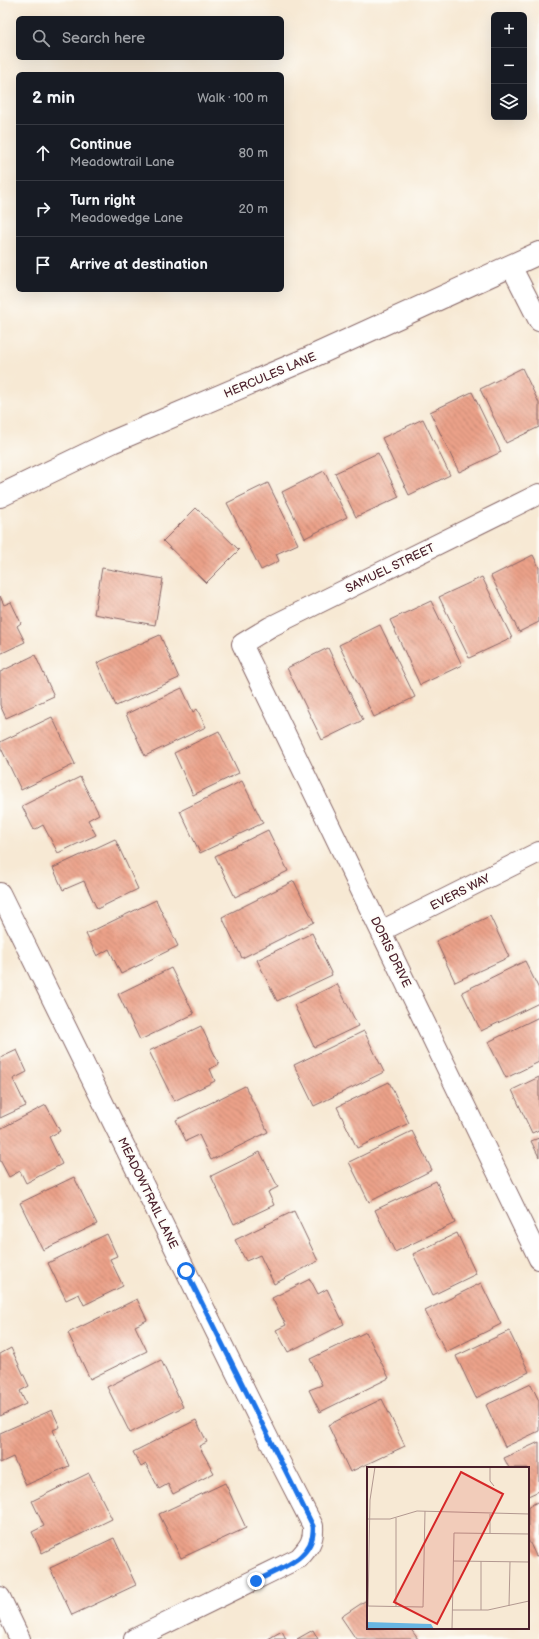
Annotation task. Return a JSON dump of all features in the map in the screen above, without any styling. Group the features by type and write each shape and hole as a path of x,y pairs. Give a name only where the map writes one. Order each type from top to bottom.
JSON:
{"street":[{"name":"HERCULES LANE","path":"0,496 112,442 309,358 539,253"},
{"path":"511,266 539,321"},
{"name":"SAMUEL STREET","path":"242,644 270,627 539,494"},
{"name":"DORIS DRIVE","path":"242,644 539,1259"},
{"name":"EVERS WAY","path":"381,931 539,852"},
{"name":"MEADOWTRAIL LANE","path":"0,893 277,1456 313,1526 314,1537 310,1547 299,1558 134,1639"},
{"path":"0,1597 20,1639"}],"building":[{"path":"522,368 539,403 539,427 506,443 480,389"},
{"path":"472,392 501,452 459,472 430,412"},
{"path":"423,419 450,475 409,495 382,438"},
{"path":"378,453 399,497 356,517 335,473"},
{"path":"324,471 347,517 305,538 282,492"},
{"path":"268,483 298,544 276,554 279,561 261,570 227,503"},
{"path":"196,508 239,550 206,583 163,541"},
{"path":"533,555 539,567 539,622 519,632 491,576"},
{"path":"102,568 163,579 155,625 94,614"},
{"path":"482,577 512,638 469,658 439,597"},
{"path":"0,596 4,605 11,602 21,623 17,626 25,642 0,654"},
{"path":"431,601 462,665 420,685 390,620"},
{"path":"380,625 415,697 374,717 339,645"},
{"path":"160,635 179,678 116,706 97,663"},
{"path":"328,648 363,720 322,740 287,668"},
{"path":"35,655 54,696 6,718 0,705 0,672"},
{"path":"182,688 193,712 197,709 206,727 145,756 126,714"},
{"path":"52,717 75,764 21,790 0,746 0,742"},
{"path":"219,731 239,773 193,795 174,753"},
{"path":"80,777 99,814 88,820 96,835 58,853 43,825 34,830 22,806"},
{"path":"242,781 263,823 200,853 180,811"},
{"path":"268,830 288,871 235,897 215,856"},
{"path":"115,839 138,889 97,909 84,881 63,890 53,868"},
{"path":"294,881 314,922 242,958 222,917"},
{"path":"156,900 178,946 121,974 109,949 97,956 86,934"},
{"path":"490,916 509,957 455,982 436,941"},
{"path":"312,933 332,975 277,1001 257,960"},
{"path":"525,961 539,989 539,1003 481,1031 462,992"},
{"path":"171,968 194,1014 140,1040 118,994"},
{"path":"337,984 358,1026 314,1047 294,1005"},
{"path":"539,1017 539,1062 506,1078 488,1042"},
{"path":"201,1026 219,1064 210,1069 215,1081 174,1101 149,1051"},
{"path":"364,1031 384,1072 314,1106 294,1065"},
{"path":"17,1050 27,1072 13,1079 26,1106 0,1118 0,1058"},
{"path":"539,1077 539,1130 532,1133 512,1090"},
{"path":"389,1082 409,1123 357,1148 337,1107"},
{"path":"245,1086 268,1132 211,1160 199,1135 186,1141 176,1120"},
{"path":"46,1105 60,1131 49,1137 62,1164 26,1183 20,1171 9,1177 0,1160 0,1129"},
{"path":"412,1131 432,1170 369,1202 349,1162"},
{"path":"539,1138 539,1157 531,1141"},
{"path":"260,1152 278,1187 268,1192 274,1205 234,1224 211,1176"},
{"path":"74,1177 97,1224 43,1250 20,1203"},
{"path":"436,1181 455,1223 395,1252 375,1210"},
{"path":"294,1211 318,1261 274,1284 260,1255 246,1261 235,1240"},
{"path":"457,1233 476,1274 433,1295 413,1254"},
{"path":"107,1234 117,1256 110,1259 123,1286 84,1305 79,1294 66,1300 48,1263"},
{"path":"310,1279 318,1294 327,1289 344,1324 288,1352 276,1330 286,1325 272,1298"},
{"path":"481,1283 501,1324 446,1352 425,1311"},
{"path":"137,1299 147,1320 135,1326 147,1351 90,1379 68,1333"},
{"path":"509,1331 529,1372 476,1398 456,1356"},
{"path":"366,1332 389,1378 320,1412 309,1390 322,1385 310,1359"},
{"path":"11,1348 29,1386 20,1391 26,1404 0,1416 0,1354"},
{"path":"161,1360 183,1407 130,1433 107,1387"},
{"path":"531,1384 539,1401 539,1431 505,1447 486,1405"},
{"path":"382,1399 405,1446 350,1472 328,1425"},
{"path":"52,1410 60,1427 53,1430 69,1466 26,1485 13,1457 0,1463 0,1433"},
{"path":"196,1420 207,1442 199,1446 214,1473 173,1494 168,1484 159,1489 146,1464 141,1467 133,1452"},
{"path":"539,1442 539,1491 529,1496 529,1467 508,1467 504,1458"},
{"path":"89,1473 112,1519 42,1553 32,1532 44,1526 32,1501"},
{"path":"225,1483 246,1528 181,1558 159,1514"},
{"path":"539,1501 539,1555 536,1556 529,1541 529,1506"},
{"path":"114,1538 136,1585 72,1615 50,1568"},
{"path":"367,1600 367,1629 411,1629 418,1639 356,1639 341,1617"},
{"path":"313,1630 318,1639 297,1639"},
{"path":"282,1631 286,1639 268,1639"}],"route":[{"path":"186,1271 313,1526 314,1537 310,1547 299,1558 256,1581"}]}
